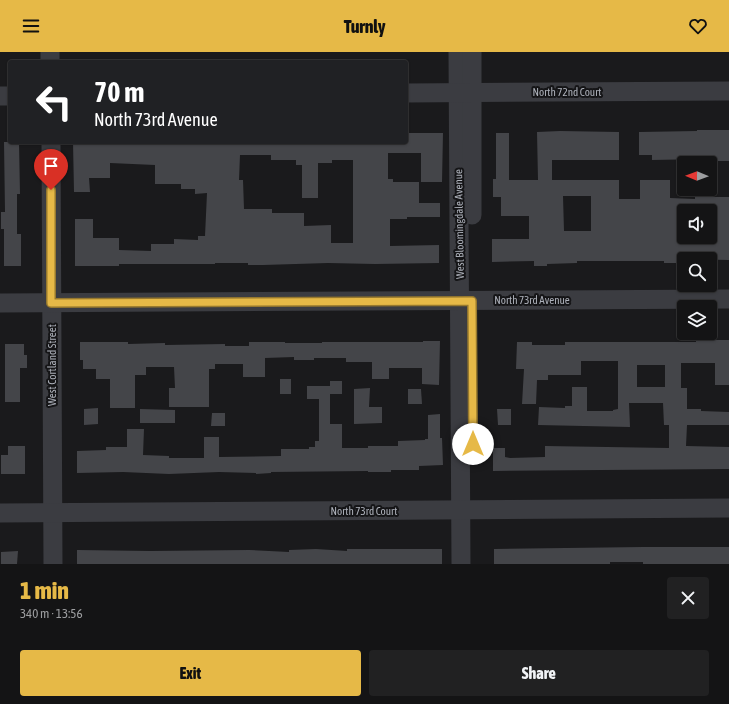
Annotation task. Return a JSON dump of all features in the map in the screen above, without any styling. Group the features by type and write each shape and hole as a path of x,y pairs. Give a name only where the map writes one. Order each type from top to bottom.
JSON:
{"street":[{"name":"West Bloomingdale Avenue","path":"458,52 465,92 467,510 461,564"},
{"name":"West Bloomingdale Avenue","path":"465,92 472,52"},
{"name":"North 72nd Court","path":"408,93 729,91"},
{"name":"West Cortland Street","path":"51,144 53,564"},
{"name":"North 73rd Avenue","path":"0,304 729,299"},
{"name":"North 73rd Court","path":"0,513 729,508"},
{"name":"West Bloomingdale Avenue","path":"467,510 474,564"}],"building":[{"path":"729,130 729,161 717,161 717,156 677,156 677,160 652,160 652,155 639,155 639,132"},
{"path":"537,132 619,132 619,160 552,160 552,180 619,180 619,199 640,199 640,180 670,180 670,198 695,199 695,196 729,197 729,260 717,260 717,252 677,252 677,263 664,263 664,261 577,261 577,263 534,266 534,261 492,262 492,239 529,239 529,216 501,216 501,197 493,197 493,179 496,179 496,133 509,133 509,180 538,180","holes":["563,196 591,196 591,231 564,231"]},
{"path":"408,133 443,133 442,182 421,182 421,153 388,153 388,179 393,179 393,182 419,182 419,203 440,203 440,217 407,217 407,219 390,219 390,246 439,245 439,263 248,265 248,263 215,263 75,266 75,219 93,219 93,238 119,238 119,250 151,251 151,244 174,244 174,239 198,240 198,236 205,236 207,193 195,194 195,189 181,189 181,184 155,184 155,165 110,163 110,178 89,178 90,192 74,192 73,144 408,144","holes":["240,155 271,155 271,160 296,160 296,165 302,165 302,198 318,198 318,163 332,163 332,160 353,160 353,243 331,243 331,225 304,226 304,213 272,213 272,209 244,209 243,180 239,180"]},
{"path":"4,142 8,142 8,144 19,144 20,194 17,194 17,234 21,234 21,266 4,266 4,229 1,229 1,212 5,212"},
{"path":"696,340 729,340 729,385 715,385 715,363 681,363 681,388 687,388 687,409 729,412 729,425 687,425 686,446 729,447 729,469 493,471 493,448 505,448 505,457 510,458 545,457 545,446 669,448 669,425 664,425 663,403 629,403 630,427 538,425 539,407 565,408 565,406 572,406 572,387 587,387 587,411 613,411 618,409 618,361 581,361 581,375 548,375 548,380 537,380 536,404 522,404 524,369 516,369 517,342 532,342 532,345 565,345 565,342 696,342","holes":["637,365 665,365 665,387 637,387"]},
{"path":"440,341 439,385 422,384 422,368 389,368 389,379 372,379 372,362 346,362 346,358 314,358 314,360 294,360 294,357 265,358 265,377 243,377 243,364 215,364 215,369 209,369 209,407 169,407 169,388 175,388 174,367 146,367 146,375 135,375 135,408 110,408 110,379 96,379 96,369 83,369 83,360 80,360 80,342 128,342 128,344 165,343 165,345 225,344 225,346 249,346 249,342 322,343"},
{"path":"5,344 24,344 24,355 27,355 27,368 20,368 20,402 5,402"},
{"path":"280,379 291,379 291,394 280,394"},
{"path":"330,381 342,381 342,394 330,394"},
{"path":"307,386 330,386 330,424 342,424 342,448 398,446 398,441 428,439 428,415 440,414 440,438 442,438 443,465 419,466 419,470 391,470 391,472 271,472 256,474 219,472 169,474 123,472 77,473 77,451 106,450 106,447 127,447 127,429 144,429 143,455 169,456 169,458 204,458 204,437 219,437 219,457 281,456 281,449 309,449 309,447 315,447 315,441 319,441 319,399 307,399"},
{"path":"370,388 369,407 382,407 382,423 354,424 354,389"},
{"path":"408,389 421,389 422,404 408,404"},
{"path":"98,408 98,424 84,425 84,409"},
{"path":"140,409 175,410 175,423 140,423"},
{"path":"497,409 511,409 511,425 498,425"},
{"path":"212,413 225,413 225,426 211,426"},
{"path":"8,446 25,446 25,474 1,474 1,455 8,455"},
{"path":"729,547 729,564 643,564 643,562 610,562 610,564 494,564 494,549"},
{"path":"316,549 347,551 347,549 442,549 442,564 77,564 77,550 249,550 289,552 289,550"},
{"path":"18,551 17,564 1,564 1,552"}],"route":[{"path":"51,190 51,303 472,301 473,444"}]}
